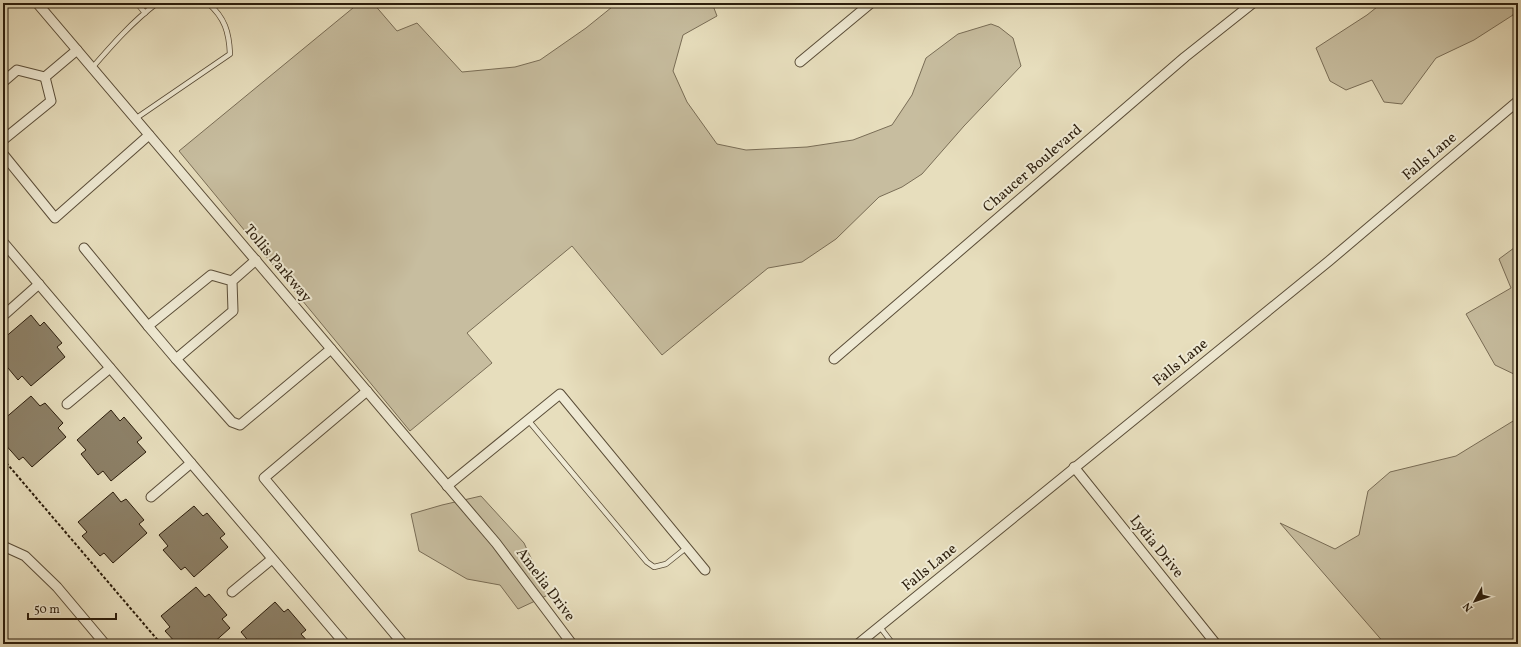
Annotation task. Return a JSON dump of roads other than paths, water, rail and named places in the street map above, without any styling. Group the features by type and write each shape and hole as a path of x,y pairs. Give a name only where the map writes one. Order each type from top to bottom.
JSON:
{"street":[{"name":"Tollis Parkway","path":"37,3 496,543"},
{"path":"800,62 871,3"},
{"name":"Chaucer Boulevard","path":"834,359 1185,57 1253,3"},
{"path":"45,77 77,50"},
{"path":"3,82 17,70 45,77"},
{"path":"3,140 51,101 45,77"},
{"name":"Falls Lane","path":"858,644 1329,260 1518,101"},
{"path":"3,154 55,218 149,135"},
{"path":"3,242 345,644"},
{"path":"84,248 176,359 232,422 240,425 331,349"},
{"path":"176,359 233,311 232,282 256,260"},
{"path":"148,326 211,275 232,282"},
{"path":"3,316 39,284"},
{"path":"67,404 110,368"},
{"path":"367,391 264,478 403,644"},
{"path":"447,486 560,394 705,570"},
{"path":"151,497 191,463"},
{"name":"Lydia Drive","path":"1074,467 1216,644"},
{"name":"Amelia Drive","path":"496,543 572,644"},
{"path":"3,546 25,556 52,581 105,644"},
{"path":"232,592 272,558"}],"lane":[{"path":"137,3 145,13"},
{"path":"92,68 119,37 157,3"},
{"path":"135,119 230,54 229,36 222,17 208,3"},
{"path":"527,420 646,562 654,567 666,564 686,548"},
{"path":"880,627 893,644"}]}
